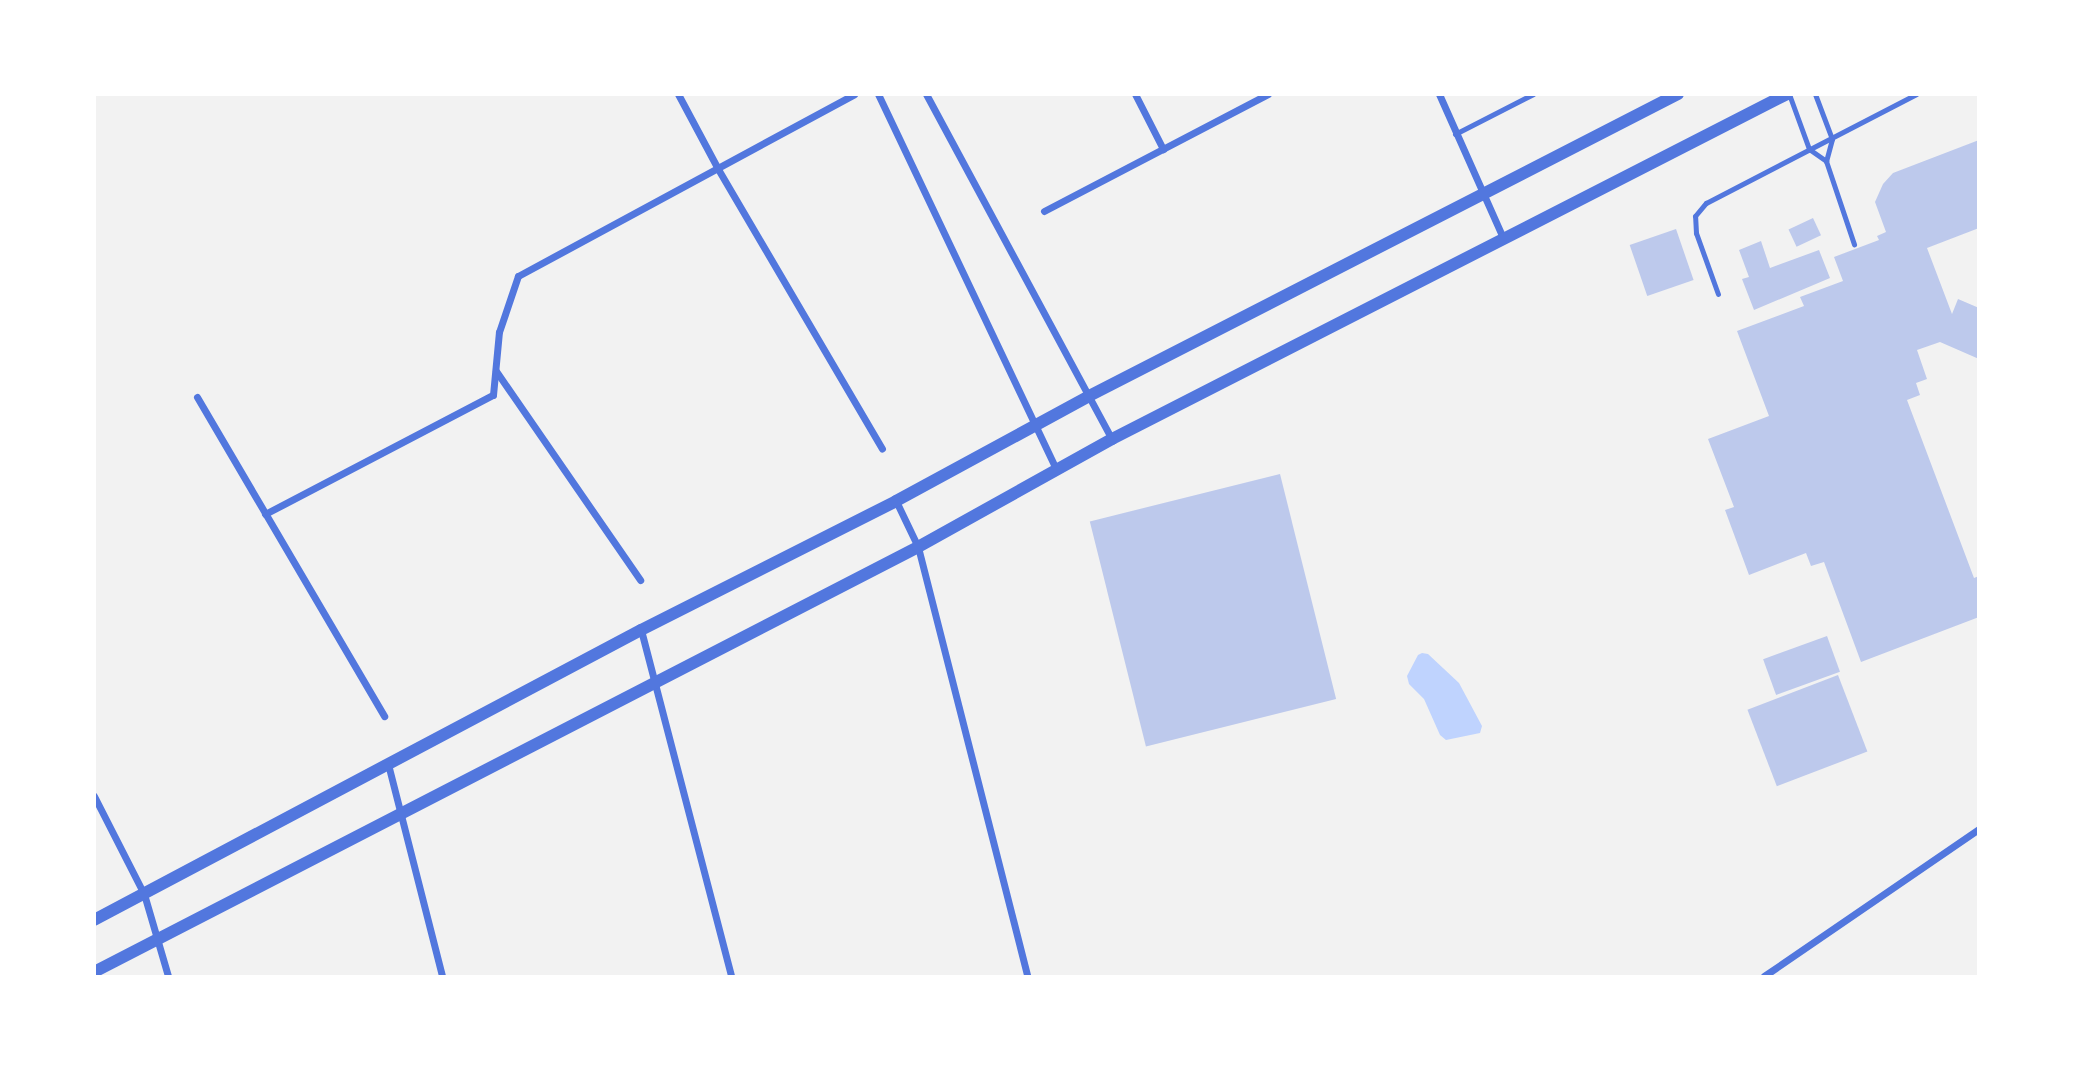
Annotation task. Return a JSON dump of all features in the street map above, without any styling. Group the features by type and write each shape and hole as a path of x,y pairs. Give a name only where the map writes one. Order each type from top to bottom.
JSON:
{"street":[{"path":"678,94 718,169 882,449"},
{"path":"265,514 493,395 499,332 518,276 854,94"},
{"path":"878,94 1057,471"},
{"path":"926,94 1112,439"},
{"path":"1135,94 1163,149"},
{"path":"1044,211 1268,94"},
{"path":"1439,94 1503,238"},
{"path":"94,920 641,630 896,501 1035,424 1483,197 1678,94"},
{"path":"94,972 918,547 1112,439 1788,94"},
{"path":"495,370 640,580"},
{"path":"197,397 384,716"},
{"path":"896,501 918,547 1027,976"},
{"path":"641,630 731,976"},
{"path":"388,764 442,976"},
{"path":"94,796 144,894 168,976"},
{"path":"1764,976 1979,829"}],"lane":[{"path":"1455,134 1533,94"},
{"path":"1788,94 1809,149 1826,161"},
{"path":"1815,94 1832,139 1826,161 1854,244"},
{"path":"1718,294 1696,233 1695,216 1706,203 1916,94"}],"water":[{"path":"1428,654 1459,683 1482,726 1480,733 1446,740 1440,735 1424,699 1409,684 1407,676 1418,655"}],"building":[{"path":"1979,140 1979,228 1927,248 1952,314 1958,299 1979,308 1979,359 1940,342 1917,350 1927,379 1916,383 1920,395 1907,400 1974,578 1979,576 1979,617 1861,662 1824,562 1811,566 1806,553 1749,575 1725,510 1734,507 1708,439 1769,416 1737,331 1804,306 1800,297 1843,281 1834,257 1879,240 1877,236 1886,232 1875,202 1883,184 1893,173"},
{"path":"1813,218 1821,235 1797,247 1789,229"},
{"path":"1676,229 1694,280 1647,296 1630,245"},
{"path":"1761,241 1770,268 1819,250 1830,278 1754,310 1742,279 1749,277 1739,250"},
{"path":"1280,474 1336,699 1146,747 1090,521"},
{"path":"1827,636 1840,672 1776,695 1763,659"},
{"path":"1838,675 1867,752 1777,786 1747,710"}]}
